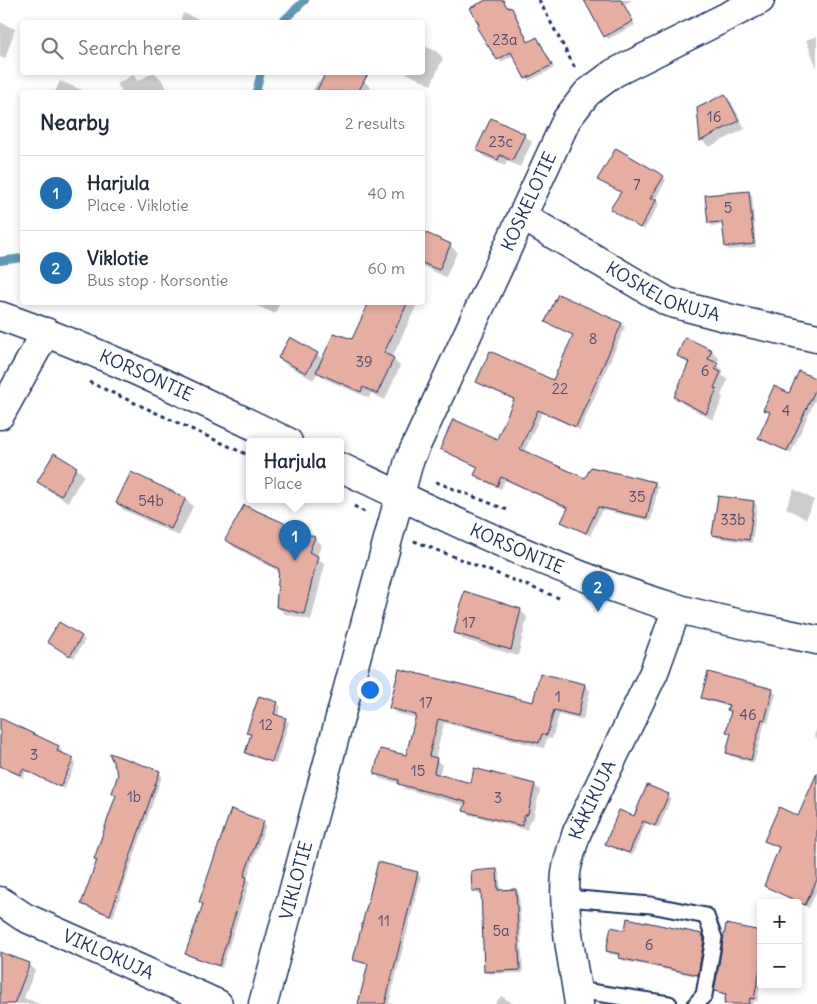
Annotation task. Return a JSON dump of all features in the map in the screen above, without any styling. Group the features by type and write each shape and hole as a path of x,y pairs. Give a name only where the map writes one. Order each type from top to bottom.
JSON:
{"street":[{"name":"KOSKELOTIE","path":"400,496 409,461 567,119 587,93 614,73 760,0"},
{"name":"KOSKELOKUJA","path":"522,216 668,302 736,320 817,338"},
{"name":"KORSONTIE","path":"0,316 113,359 280,438"},
{"path":"0,415 46,332"},
{"name":"KORSONTIE","path":"344,469 557,567 677,608 817,640"},
{"name":"VIKLOTIE","path":"263,1004 400,496"},
{"name":"KÄKIKUJA","path":"578,997 566,916 566,873 577,832 654,672 677,608"},
{"name":"VIKLOKUJA","path":"0,901 24,917 218,1004"}],"lane":[{"path":"566,898 651,905 706,916 714,938 704,995 696,1004"},
{"path":"578,997 669,1004"}],"path":[{"path":"539,0 587,93"},
{"path":"87,381 246,454"},
{"path":"440,482 510,511"}],"building":[{"path":"486,0 503,0 507,7 512,8 528,42 537,37 552,65 525,79 511,52 497,60 477,28 479,25 470,8"},
{"path":"584,0 621,0 633,21 604,37"},
{"path":"324,75 367,75 359,90 317,90"},
{"path":"725,94 739,121 700,141 697,108"},
{"path":"491,118 525,134 512,161 500,155 498,160 476,150"},
{"path":"616,148 664,176 650,199 657,199 640,228 610,209 621,192 597,180"},
{"path":"749,191 754,244 725,247 722,222 708,223 705,195"},
{"path":"425,232 451,244 439,270 425,264"},
{"path":"558,294 622,323 576,427 538,410 520,449 585,478 591,467 655,482 647,518 598,507 586,533 561,522 568,508 501,477 497,486 474,475 478,467 440,449 453,419 497,439 514,399 476,382 490,351 553,380 573,335 545,322"},
{"path":"368,305 407,305 384,353 394,358 377,394 363,387 361,392 316,372 334,333 352,339"},
{"path":"290,337 318,353 306,373 278,358"},
{"path":"685,337 712,350 708,359 718,363 715,369 721,372 714,388 717,389 706,414 674,397 689,362 677,356"},
{"path":"799,371 817,379 817,386 787,451 758,438 770,412 763,410 774,386 789,393"},
{"path":"54,453 77,467 61,496 37,482"},
{"path":"131,472 186,498 171,529 116,503"},
{"path":"718,496 754,501 749,540 712,535"},
{"path":"244,505 315,537 309,552 318,556 304,614 276,607 279,569 225,540"},
{"path":"464,591 521,609 511,650 454,633"},
{"path":"59,622 82,636 70,656 47,642"},
{"path":"399,669 533,702 540,673 585,684 578,716 554,710 547,735 542,734 539,743 438,719 429,756 437,758 434,773 471,783 474,768 535,784 528,814 524,816 522,826 463,811 466,802 398,784 399,780 374,774 380,749 406,755 416,715 389,708"},
{"path":"708,672 773,689 765,720 762,719 751,760 726,753 731,733 726,732 731,711 727,710 729,705 701,698"},
{"path":"259,696 278,702 274,714 286,718 272,762 245,753 251,734 246,733"},
{"path":"0,718 59,746 57,751 74,758 60,787 23,769 20,775 0,766"},
{"path":"109,753 160,771 110,915 81,904 97,860 94,859 116,795 112,793 118,774"},
{"path":"817,773 817,880 805,905 802,904 802,899 792,899 764,886 779,847 764,841 779,807 798,816"},
{"path":"647,785 669,794 655,826 643,821 629,853 605,844 619,810 634,816"},
{"path":"231,809 264,821 244,876 247,877 219,966 185,954 203,904 199,902"},
{"path":"378,862 418,872 385,1004 358,1004 368,964 353,960"},
{"path":"497,869 498,890 516,889 520,970 484,972 481,891 472,891 471,871"},
{"path":"627,918 702,934 704,939 698,975 619,958 620,954 606,951 611,927 625,930"},
{"path":"726,924 757,930 757,984 754,999 750,998 749,1004 724,1004 726,994 714,991"},
{"path":"0,952 30,963 14,1004 0,1004"}],"waterway":[{"path":"284,20 305,0"},
{"path":"256,90 260,75"},
{"path":"0,261 20,258"}],"place":[{"name":"Harjula","path":"295,561"},
{"name":"Viklotie","path":"598,612"}]}
